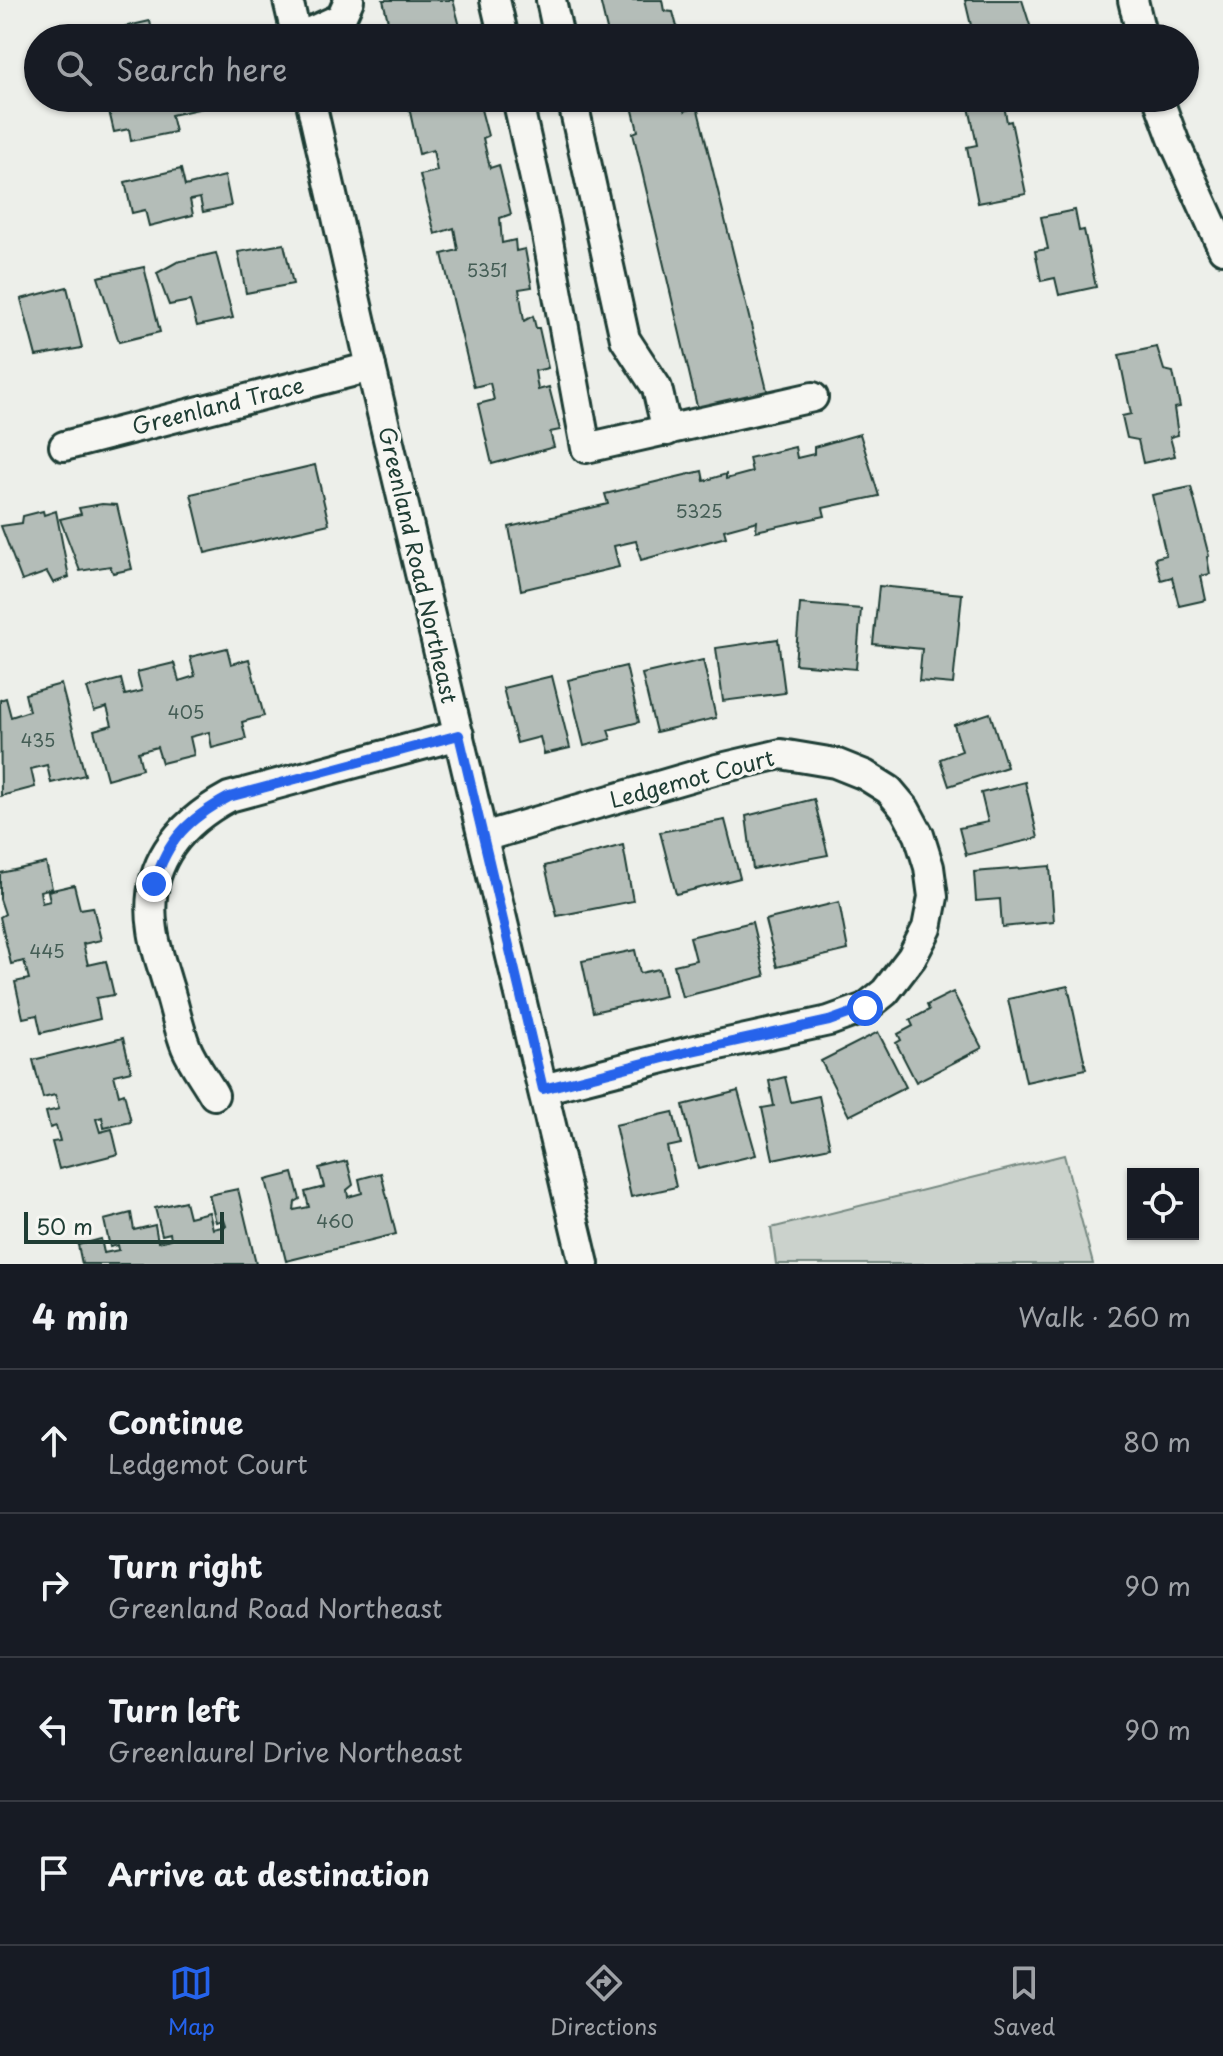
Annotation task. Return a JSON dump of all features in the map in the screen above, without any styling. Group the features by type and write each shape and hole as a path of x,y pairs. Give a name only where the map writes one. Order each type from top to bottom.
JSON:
{"street":[{"path":"288,0 294,24"},
{"path":"328,24 341,18 349,0"},
{"path":"495,0 501,24"},
{"path":"551,0 556,24"},
{"path":"1133,0 1139,24"},
{"name":"Greenland Road Northeast","path":"313,112 584,1264"},
{"path":"520,112 545,224 586,448 813,397"},
{"path":"575,112 625,339 657,388 667,431"},
{"path":"1163,112 1223,249"},
{"name":"Greenland Trace","path":"64,446 371,367"},
{"path":"214,1095 187,1049 153,931 151,907 154,884 171,843 199,813 229,797 459,735"},
{"name":"Ledgemot Court","path":"483,837 717,769 781,754 835,763 865,775 889,790 905,809 919,835 929,867 933,897 927,928 912,957 885,992 865,1008 829,1021 691,1051 543,1089"}],"shaded area":[{"path":"1064,1155 1093,1264 776,1264 771,1228"}],"building":[{"path":"383,0 453,0 459,24 389,24"},
{"path":"600,0 662,0 664,11 673,12 676,24 606,24"},
{"path":"965,0 1022,0 1030,24 971,24"},
{"path":"109,112 185,112 171,115 175,132 131,141 129,129 114,132"},
{"path":"410,112 482,112 488,136 483,138 490,168 499,165 511,214 500,218 502,243 515,240 516,251 525,249 532,287 519,289 524,321 533,316 536,328 539,328 548,368 535,371 538,390 549,387 560,430 550,432 554,447 492,464 478,404 494,400 490,383 474,387 442,254 458,250 454,228 435,234 420,175 437,171 433,150 419,154"},
{"path":"633,112 698,112 768,394 699,415 633,133 638,131"},
{"path":"970,112 1005,112 1007,122 1011,121 1026,194 978,203 967,147 977,145"},
{"path":"181,169 185,186 225,176 231,206 203,212 200,198 190,200 193,215 149,226 145,210 132,213 125,182"},
{"path":"1075,210 1079,231 1084,230 1096,287 1059,295 1055,278 1041,281 1035,251 1048,249 1041,217"},
{"path":"284,244 293,284 246,293 238,252"},
{"path":"216,253 233,318 197,326 190,301 169,305 157,273 177,262"},
{"path":"144,267 160,332 119,342 98,277"},
{"path":"67,287 82,348 36,356 21,299"},
{"path":"1157,347 1164,370 1173,372 1180,407 1174,408 1178,435 1170,437 1175,456 1143,463 1138,440 1127,438 1122,416 1131,414 1119,355"},
{"path":"860,434 879,496 823,508 825,516 756,531 757,521 724,530 726,537 641,560 636,541 614,546 619,567 521,590 509,527 608,504 605,494 702,471 704,481 726,474 726,479 752,472 749,458 795,447 797,458 814,454 814,447"},
{"path":"315,465 329,524 205,553 191,494"},
{"path":"1191,487 1209,556 1210,574 1201,576 1206,600 1179,606 1172,577 1161,580 1155,558 1166,555 1152,495"},
{"path":"117,505 132,569 113,573 110,566 80,571 60,519 81,514 79,508"},
{"path":"43,511 44,515 56,511 69,577 53,583 47,572 22,581 1,526 22,523 23,516"},
{"path":"879,586 962,594 953,684 919,681 922,649 873,644"},
{"path":"800,604 861,609 856,669 795,664"},
{"path":"778,639 785,693 723,701 716,648"},
{"path":"227,648 231,664 249,659 264,716 242,722 246,739 212,748 209,732 190,737 194,755 162,763 157,747 138,752 142,769 107,779 94,730 112,725 107,707 94,711 87,688 121,679 125,695 142,691 137,672 174,663 179,681 195,676 190,657"},
{"path":"703,660 716,718 656,732 642,674"},
{"path":"626,666 639,722 608,730 611,739 584,746 568,680"},
{"path":"552,676 570,748 544,754 540,737 517,743 503,688"},
{"path":"61,684 85,775 51,783 47,765 31,769 35,787 1,796 0,700 6,698 11,717 29,711 25,694"},
{"path":"990,713 1007,767 949,786 940,759 962,751 954,725"},
{"path":"1025,782 1038,838 966,855 959,828 988,822 981,793"},
{"path":"814,799 828,855 753,869 746,816"},
{"path":"725,820 740,878 676,894 660,832"},
{"path":"623,845 633,901 557,916 545,866"},
{"path":"46,863 52,888 40,891 42,903 50,901 48,891 74,885 80,909 93,907 101,940 83,944 88,965 106,961 114,995 96,998 100,1019 41,1033 37,1015 23,1018 15,982 29,979 24,961 11,964 0,917 5,914 0,899 0,873"},
{"path":"1050,866 1054,922 1002,927 1000,899 976,901 974,872"},
{"path":"839,902 848,950 777,967 765,920"},
{"path":"752,922 765,976 682,997 674,965 696,960 690,937"},
{"path":"635,950 640,973 659,969 665,996 593,1012 582,961"},
{"path":"1068,986 1086,1069 1026,1082 1008,999"},
{"path":"953,992 982,1048 916,1082 896,1043 901,1040 898,1034 913,1026 910,1020 929,1010 927,1005"},
{"path":"878,1032 906,1087 849,1116 821,1061"},
{"path":"123,1038 131,1071 114,1075 119,1095 124,1093 131,1122 104,1128 102,1117 96,1119 100,1132 112,1129 118,1154 59,1169 52,1142 60,1141 56,1126 50,1128 46,1112 59,1109 55,1095 43,1098 33,1060"},
{"path":"785,1077 791,1102 819,1096 830,1147 773,1159 762,1108 774,1106 769,1081"},
{"path":"738,1091 756,1155 698,1169 683,1105"},
{"path":"673,1112 681,1144 667,1147 676,1187 631,1197 615,1125"},
{"path":"347,1161 353,1185 347,1190 348,1197 362,1193 359,1179 381,1173 396,1234 286,1261 266,1180 293,1173 300,1199 295,1202 294,1210 309,1207 305,1192 324,1187 319,1168"},
{"path":"238,1189 256,1264 82,1264 78,1245 101,1239 104,1253 119,1250 118,1245 110,1247 104,1220 131,1213 134,1230 155,1225 158,1242 171,1239 170,1233 162,1235 155,1208 185,1201 189,1217 209,1212 213,1229 226,1226 224,1220 216,1222 209,1195"}],"route":[{"path":"154,884 171,843 199,813 229,797 459,735 543,1089 691,1051 829,1021 865,1008"}]}
